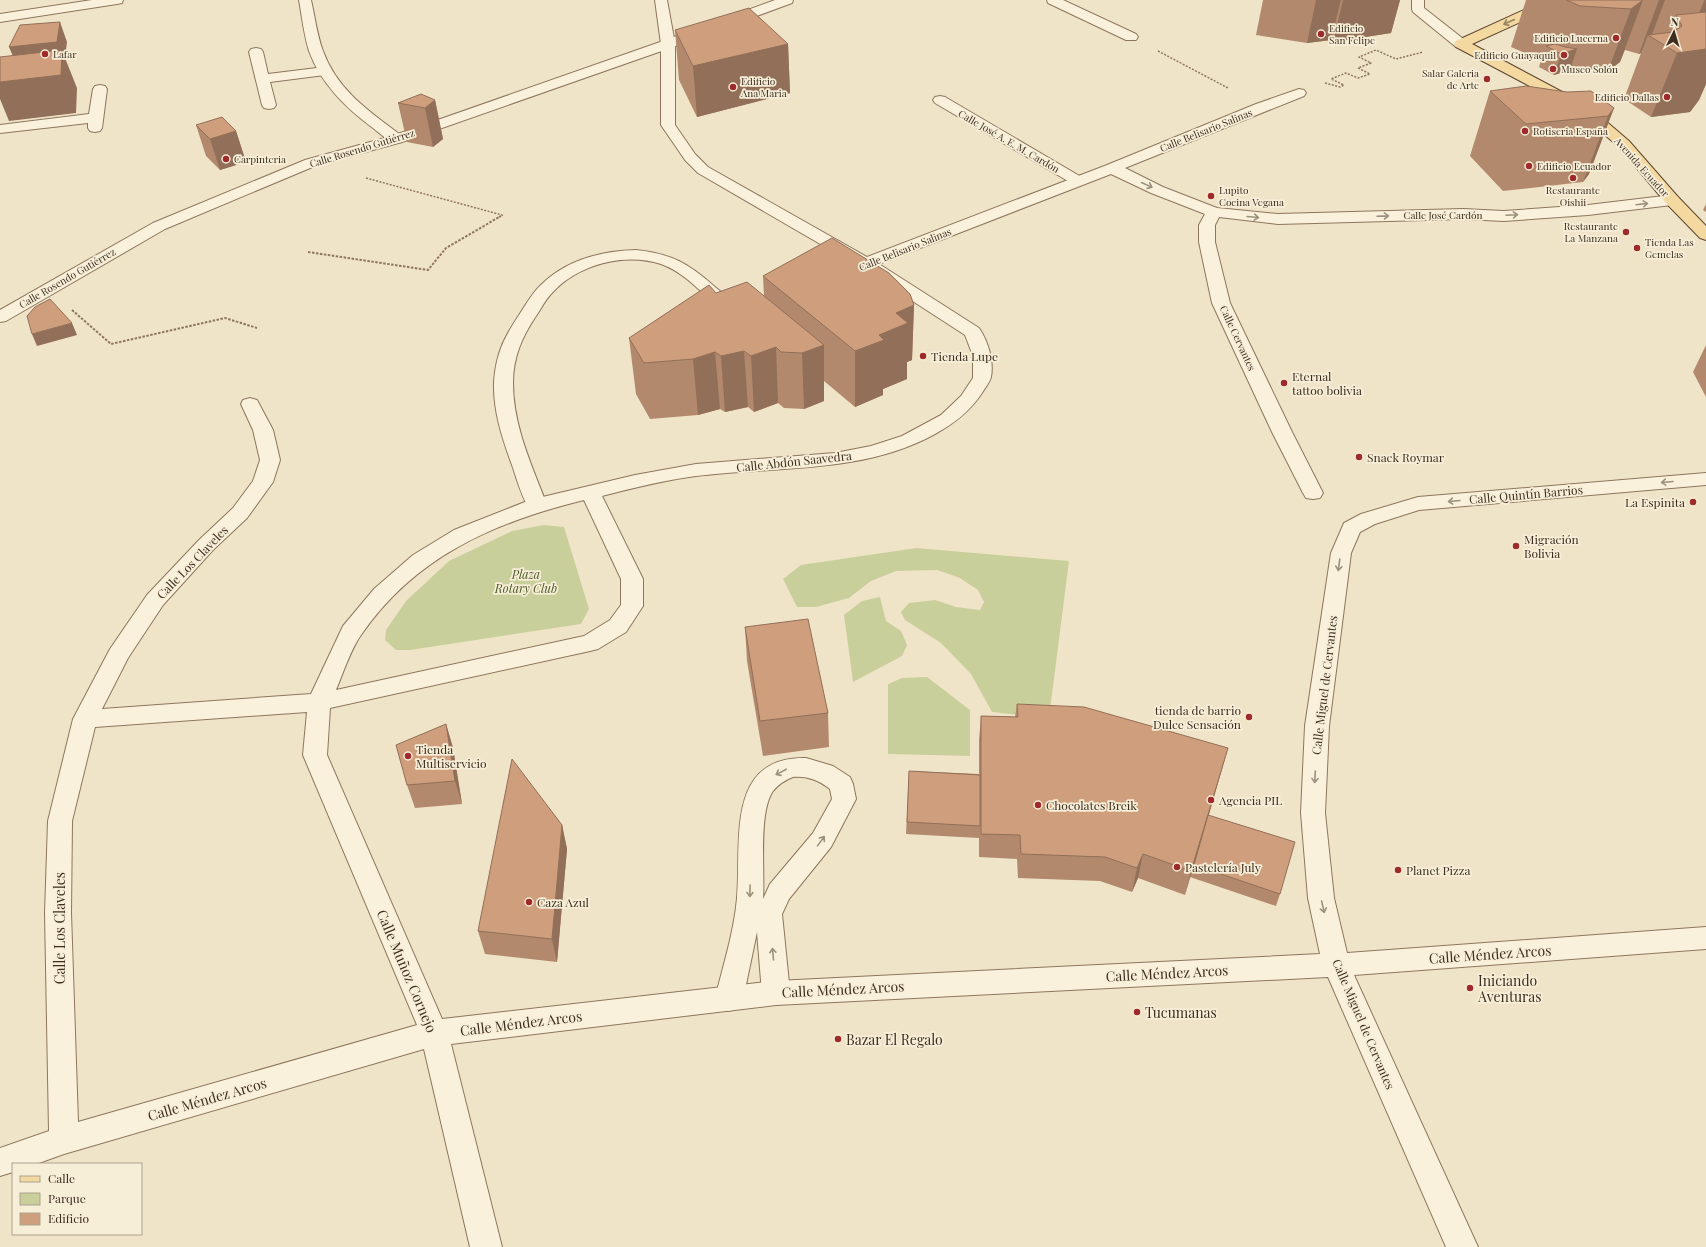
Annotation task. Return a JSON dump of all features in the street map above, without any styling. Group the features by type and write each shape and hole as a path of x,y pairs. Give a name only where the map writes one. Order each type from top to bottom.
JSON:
{"main road":[{"path":"1461,44 1557,0"},
{"name":"Avenida Ecuador","path":"1461,44 1560,98 1596,120 1624,144 1672,200 1706,235"}],"street":[{"path":"0,18 117,0"},
{"path":"305,0 316,51 325,71 338,92 356,109 397,139"},
{"name":"Calle Abdón Saavedra","path":"319,702 351,632 382,594 420,560 461,535 537,505 635,481 696,470 835,459 874,451 908,440 948,419 968,400 982,378 982,356 973,332 866,263 703,170 690,157 668,125 668,44 661,0"},
{"name":"Calle Rosendo Gutiérrez","path":"0,317 48,288 159,226 310,163 397,139 668,44 787,0"},
{"path":"1053,0 1131,37"},
{"name":"Avenida Ecuador","path":"1418,0 1418,9 1461,44"},
{"path":"256,52 269,105"},
{"path":"262,79 325,71"},
{"path":"0,129 95,123 100,89"},
{"name":"Calle Belisario Salinas","path":"845,273 866,263 1112,168 1299,93"},
{"name":"Calle José A. E. M. Cardón","path":"940,100 1078,181"},
{"path":"1112,168 1157,190 1214,212"},
{"name":"Calle José Cardón","path":"1214,212 1278,219 1462,214 1504,216 1588,210 1672,200"},
{"name":"Calle Cervantes","path":"1214,212 1207,225 1207,242 1221,303 1282,432 1313,493"},
{"path":"537,505 514,443 504,397 504,366 512,339 546,290 574,270 599,259 634,255 646,256 668,261 680,267 741,318"},
{"name":"Calle Los Claveles","path":"64,1140 58,913 60,821 85,719 118,656 155,600 206,545 240,513 263,482 270,460 263,430 250,404"},
{"name":"Calle Quintín Barrios","path":"1351,528 1368,519 1418,504 1706,479"},
{"path":"85,719 319,702 590,643 618,626 632,606 632,579 590,492"},
{"name":"Calle Miguel de Cervantes","path":"1351,528 1341,553 1317,726 1313,813 1321,898 1336,965 1462,1247"},
{"name":"Calle Muñoz Cornejo","path":"319,702 315,755 434,1033 486,1247"},
{"path":"729,999 750,898 752,817 765,782 784,769 803,766 825,772 841,784 844,799 822,840 778,892 769,914 776,993"},
{"name":"Calle Méndez Arcos","path":"0,1162 64,1140 434,1033 776,993 1336,965 1706,938"}],"path":[{"path":"1131,37 1218,83"},
{"path":"1299,93 1327,82 1340,87 1344,86 1331,79 1346,73 1358,78 1370,74 1358,68 1371,63 1359,57 1376,50 1396,58 1461,44"},
{"path":"308,252 428,270 446,248 503,215 310,163"},
{"path":"48,288 111,344 225,318 257,328"}],"green space":[{"name":"Plaza Rotary Club","path":"544,525 564,527 589,609 581,624 410,650 396,650 385,640 386,630 406,601 449,561 512,531"},
{"path":"916,548 1069,561 1049,718 992,712 971,674 941,643 905,620 901,612 909,603 935,600 956,607 980,610 984,602 978,590 960,578 937,570 896,571 871,581 849,598 816,607 797,607 783,579 801,565"},
{"path":"880,597 886,621 901,631 907,645 902,656 853,682 844,615 862,601"},
{"path":"927,677 970,710 970,756 888,754 888,684 902,678"}],"building":[{"path":"1566,0 1643,0 1631,9 1580,6"},
{"path":"749,8 788,44 693,66 675,30"},
{"path":"1706,12 1706,49 1677,53 1648,35 1673,32 1682,26 1676,15"},
{"path":"60,22 57,42 9,47 20,25"},
{"path":"1555,44 1577,49 1561,54 1546,46"},
{"path":"62,50 61,75 0,82 0,57"},
{"path":"1526,86 1567,92 1591,91 1614,108 1608,116 1526,124 1490,91"},
{"path":"421,94 435,100 425,108 398,103"},
{"path":"222,117 236,131 210,139 196,125"},
{"path":"832,238 889,273 910,294 914,305 896,313 908,323 879,335 884,340 855,351 763,276"},
{"path":"747,282 824,345 802,353 781,352 776,347 751,356 744,351 721,356 715,352 693,359 644,363 629,338 709,285 716,293"},
{"path":"50,299 72,323 32,334 27,316 35,307"},
{"path":"808,619 828,713 760,721 745,627"},
{"path":"1017,704 1084,707 1228,748 1191,871 1143,854 1137,868 1105,857 1021,854 1020,835 981,834 981,716 1018,717"},
{"path":"446,724 455,781 407,785 396,745"},
{"name":"Caza Azul","path":"512,759 562,825 552,939 478,931"},
{"path":"909,771 980,775 980,826 907,822"},
{"path":"1208,815 1295,842 1280,894 1194,865"}],"place":[{"name":"Edificio San Felipe","path":"1321,34"},
{"name":"Edificio Lucerna","path":"1616,38"},
{"name":"Lafar","path":"45,54"},
{"name":"Edificio Guayaquil","path":"1564,55"},
{"name":"Museo Solón","path":"1553,69"},
{"name":"Salar Galeria de Arte","path":"1487,79"},
{"name":"Edificio Ana Maria","path":"733,87"},
{"name":"Edificio Dallas","path":"1667,97"},
{"name":"Rotiseria España","path":"1525,131"},
{"name":"Carpinteria","path":"226,159"},
{"name":"Edificio Ecuador","path":"1529,166"},
{"name":"Restaurante Oishii","path":"1573,178"},
{"name":"Lupito Cocina Vegana","path":"1211,196"},
{"name":"Restaurante La Manzana","path":"1626,232"},
{"name":"Tienda Las Gemelas","path":"1637,248"},
{"name":"Tienda Lupe","path":"923,356"},
{"name":"Eternal tattoo bolivia","path":"1284,383"},
{"name":"Snack Roymar","path":"1359,457"},
{"name":"La Espinita","path":"1693,502"},
{"name":"Migración Bolivia","path":"1516,546"},
{"name":"tienda de barrio Dulce Sensación","path":"1249,717"},
{"name":"Tienda Multiservicio","path":"408,756"},
{"name":"Agencia PIL","path":"1211,800"},
{"name":"Chocolates Breik","path":"1038,805"},
{"name":"Pastelería July","path":"1177,867"},
{"name":"Planet Pizza","path":"1398,870"},
{"name":"Caza Azul","path":"529,902"},
{"name":"Iniciando Aventuras","path":"1470,988"},
{"name":"Tucumanas","path":"1137,1012"},
{"name":"Bazar El Regalo","path":"838,1039"}]}
